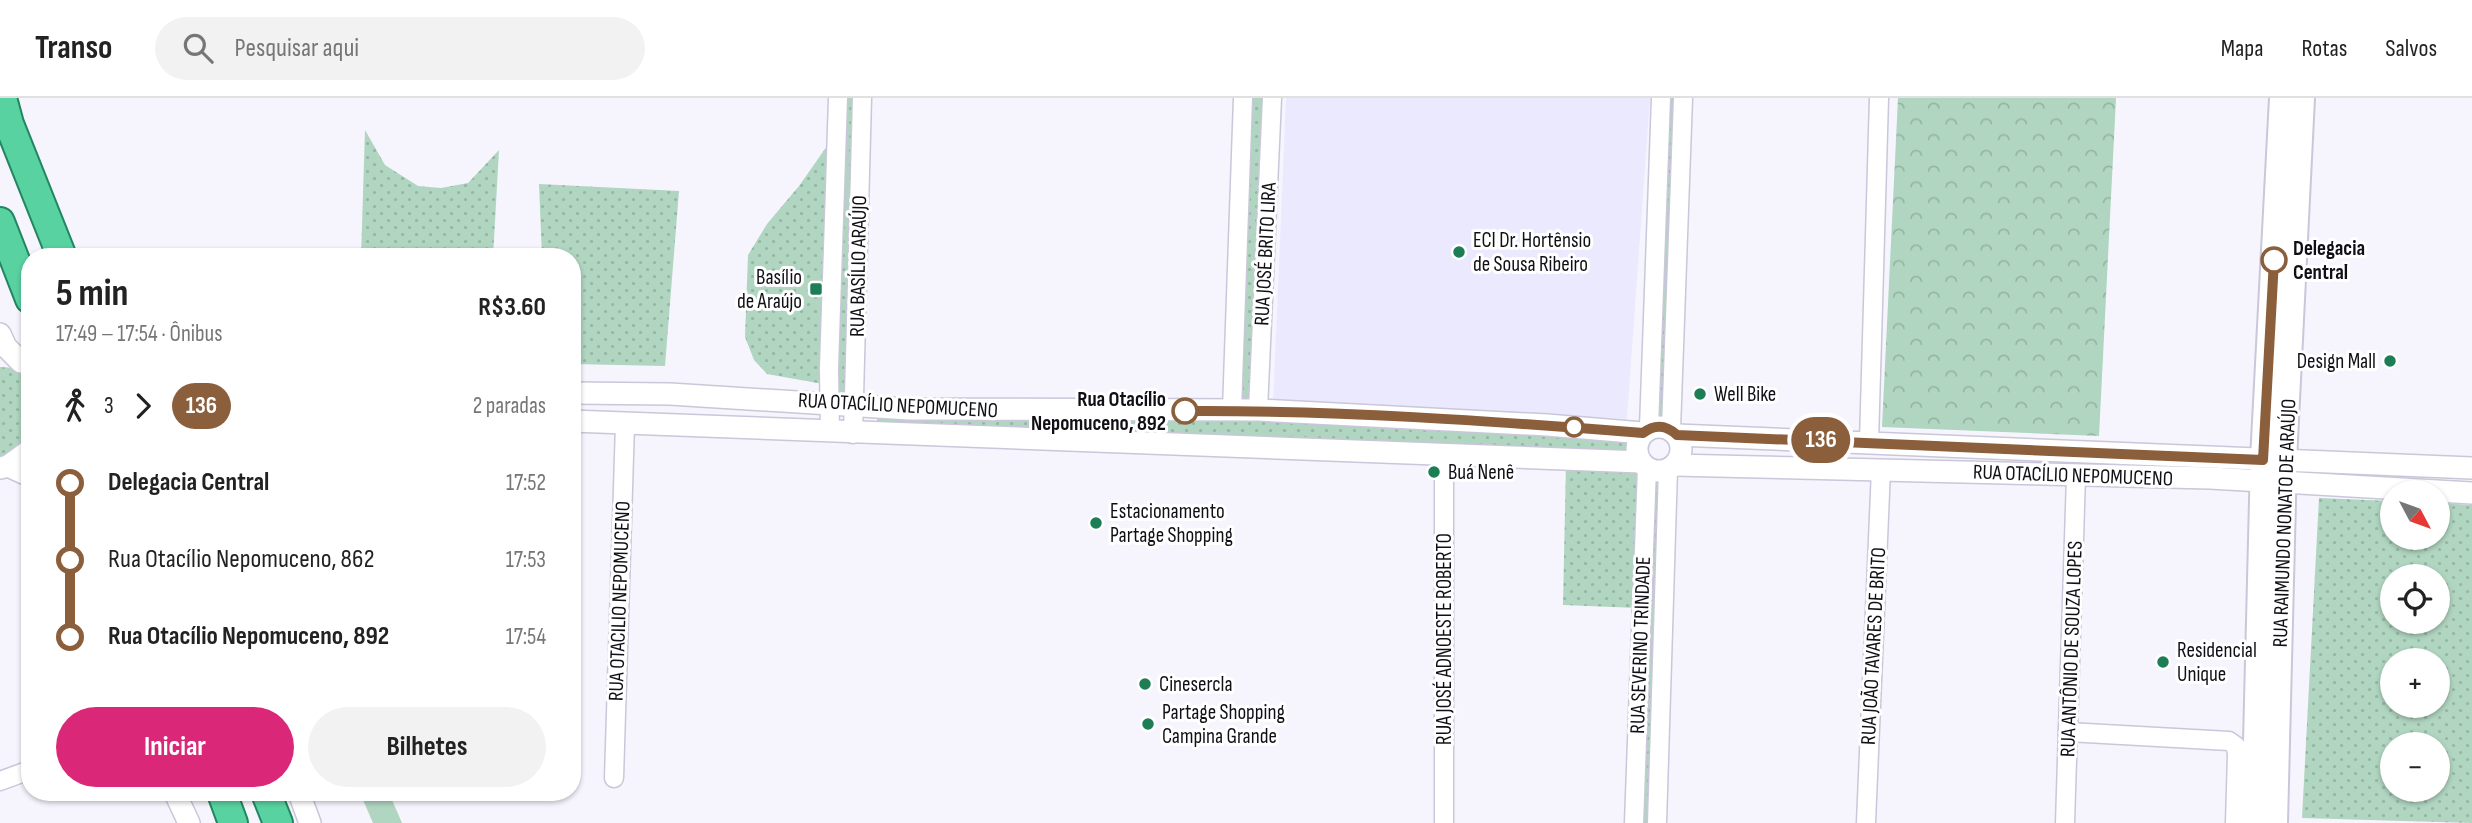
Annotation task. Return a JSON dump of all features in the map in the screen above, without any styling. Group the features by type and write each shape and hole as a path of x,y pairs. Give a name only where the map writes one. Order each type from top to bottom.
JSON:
{"highway":[{"path":"2,98 9,124 59,248"},
{"path":"0,222 21,276"},
{"path":"225,801 233,823"},
{"path":"269,801 278,823"}],"main road":[{"name":"RUA RAIMUNDO NONATO DE ARAÚJO","path":"2275,823 2274,471 2282,98"},
{"name":"RUA RAIMUNDO NONATO DE ARAÚJO","path":"2254,823 2274,471 2302,98"}],"street":[{"name":"RUA BASÍLIO ARAÚJO","path":"830,431 828,402 838,98"},
{"name":"RUA BASÍLIO ARAÚJO","path":"853,434 862,98"},
{"name":"RUA JOSÉ BRITO LIRA","path":"1232,410 1243,98"},
{"name":"RUA JOSÉ BRITO LIRA","path":"1258,410 1272,98"},
{"path":"1661,98 1646,431 1637,444 1638,457 1658,466 1679,460 1682,447 1674,432 1684,98"},
{"path":"1869,442 1879,98"},
{"path":"0,334 17,362"},
{"name":"RUA OTACÍLIO NEPOMUCENO","path":"581,393 670,394 909,409 1258,410 1646,431"},
{"name":"RUA OTACÍLIO NEPOMUCENO","path":"581,422 1444,455 1658,466 1881,468 2076,475 2472,468"},
{"name":"RUA OTACILIO NEPOMUCENO","path":"614,778 625,424"},
{"path":"1646,431 1664,427 1674,432"},
{"name":"RUA OTACÍLIO NEPOMUCENO","path":"1674,432 1869,442 2274,471 2472,493"},
{"name":"RUA JOSÉ ADNOESTE ROBERTO","path":"1444,455 1444,823"},
{"path":"4,467 21,456"},
{"name":"RUA SEVERINO TRINDADE","path":"1634,823 1658,466"},
{"name":"RUA SEVERINO TRINDADE","path":"1657,823 1658,466"},
{"path":"4,467 21,473"},
{"name":"RUA JOÃO TAVARES DE BRITO","path":"1866,823 1881,468"},
{"name":"RUA ANTÔNIO DE SOUZA LOPES","path":"2065,823 2077,732 2076,475"},
{"path":"2077,732 2229,741 2236,746 2235,823"},
{"path":"0,781 21,773"},
{"path":"179,801 189,823"},
{"path":"302,801 310,823"}],"shaded area":[{"name":"ECI Dr. Hortênsio de Sousa Ribeiro","path":"1286,98 1650,98 1627,419 1273,406"}],"green space":[{"path":"842,98 858,98 849,398 832,399"},
{"path":"1246,98 1267,98 1253,409 1235,409"},
{"path":"1666,98 1679,98 1667,421 1655,421"},
{"path":"1898,98 2116,98 2099,436 1882,427"},
{"path":"365,130 385,165 418,186 441,188 468,183 499,150 494,248 361,248"},
{"path":"832,139 823,384 767,374 754,360 745,337 748,255 767,224 799,186"},
{"path":"539,184 679,191 665,366 581,364 581,248 542,248"},
{"path":"0,367 21,368 21,449 0,457"},
{"path":"878,412 1268,421 1637,435 1635,452 876,428"},
{"path":"1566,464 1641,465 1638,608 1563,605"},
{"path":"1655,472 1661,473 1655,823 1637,823"},
{"path":"2319,498 2380,501 2380,550 2450,550 2450,504 2472,505 2472,823 2302,818"},
{"path":"363,801 392,801 402,823 373,823"}],"bus line":[{"name":"136","path":"1185,411 1258,410 1547,425 1643,433 1657,426 1671,429 1677,435 2263,460 2274,260"}],"place":[{"name":"ECI Dr. Hortênsio de Sousa Ribeiro","path":"1459,252"},
{"name":"Delegacia Central","path":"2274,260"},
{"name":"Basílio de Araújo","path":"816,289"},
{"name":"Design Mall","path":"2390,361"},
{"name":"Well Bike","path":"1700,394"},
{"name":"Rua Otacílio Nepomuceno, 892","path":"1185,411"},
{"name":"Buá Nenê","path":"1434,472"},
{"name":"Estacionamento Partage Shopping","path":"1096,523"},
{"name":"Residencial Unique","path":"2163,662"},
{"name":"Cinesercla","path":"1145,684"},
{"name":"Partage Shopping Campina Grande","path":"1148,724"}]}
